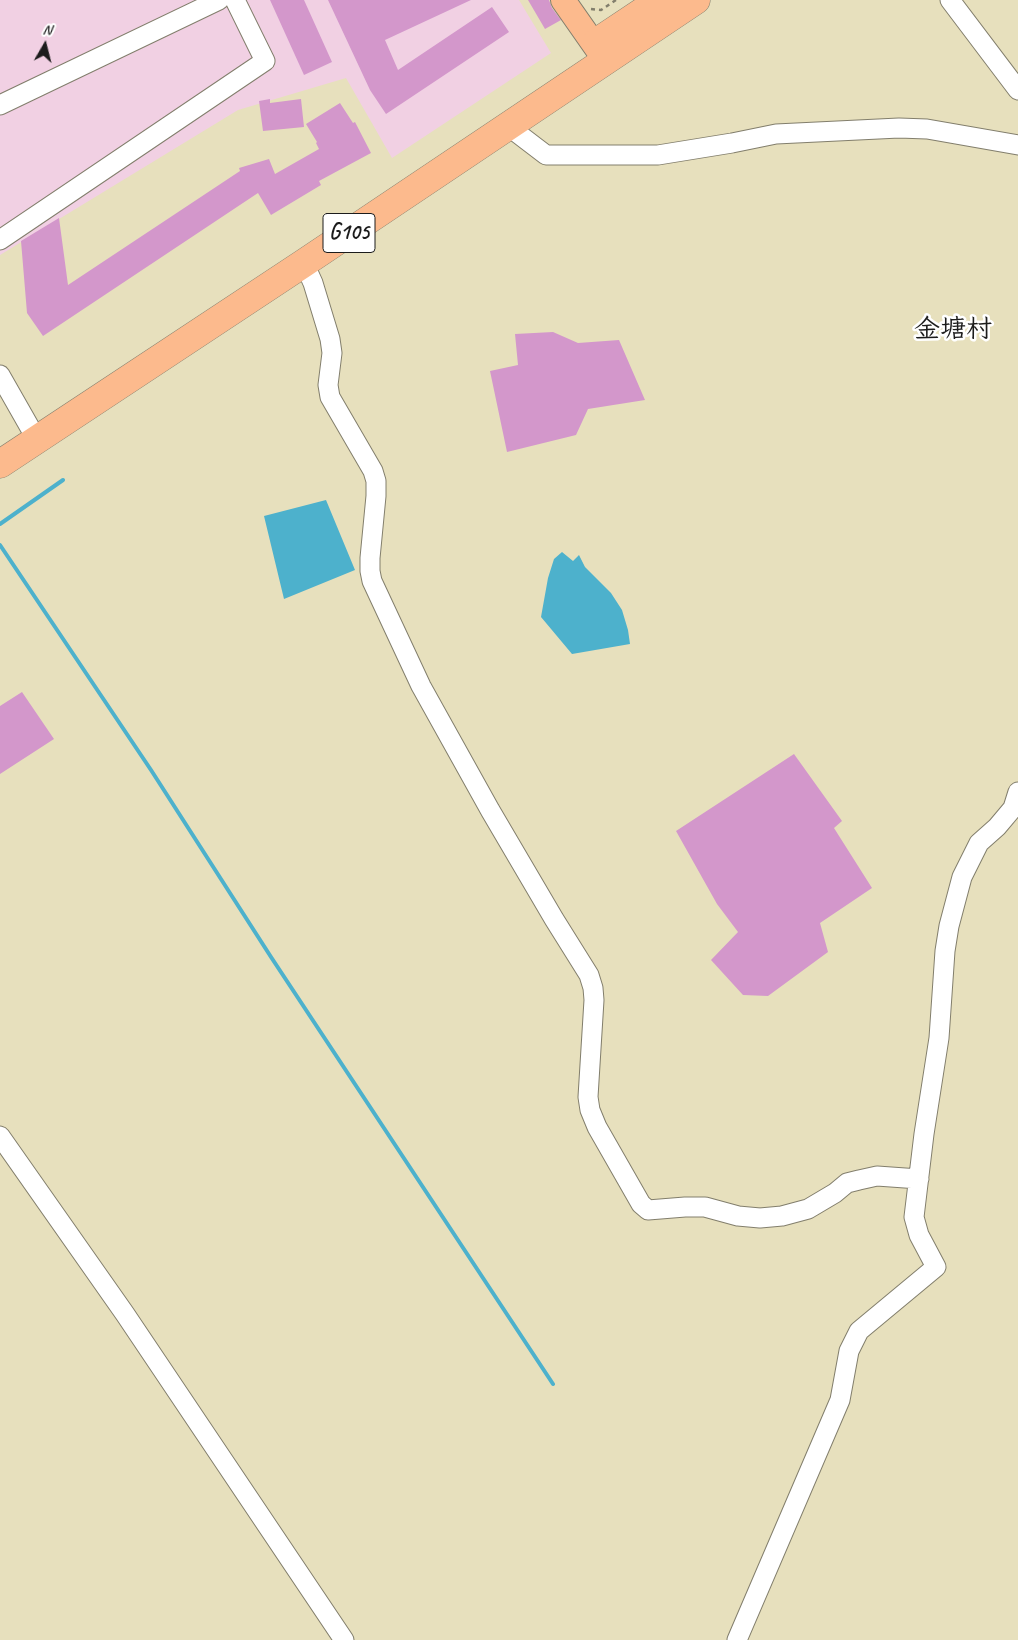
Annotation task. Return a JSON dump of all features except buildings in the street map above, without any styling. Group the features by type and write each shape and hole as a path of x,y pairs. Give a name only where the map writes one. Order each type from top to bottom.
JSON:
{"highway":[{"name":"G105","path":"0,441 32,432 304,263 508,126 660,0"},
{"name":"G105","path":"0,464 32,432 300,244 602,50 696,0"}],"main road":[{"path":"563,0 602,50"},
{"path":"581,4 602,50"}],"street":[{"path":"0,105 219,0"},
{"path":"0,240 264,61 235,0"},
{"path":"950,0 1018,90"},
{"path":"508,126 546,155 658,155 776,134 899,128 927,128 1018,145"},
{"path":"304,263 313,282 330,339 332,353 328,385 330,397 367,458 375,476 376,496 370,558 372,581 421,686 490,810 589,975 594,1000 588,1097 590,1110 597,1127 641,1204 648,1210 705,1207 738,1216 760,1218 782,1216 808,1209 836,1193 847,1183 859,1180 877,1176 919,1179"},
{"path":"0,375 32,432"},
{"path":"737,1640 840,1400 849,1351 859,1331 936,1267 916,1226 914,1217 924,1134 939,1038 945,950 949,926 962,877 978,843 997,827 1013,808 1018,792"},
{"path":"0,1136 125,1314 338,1637"}],"path":[{"path":"581,4 601,10 616,0"}],"shaded area":[{"path":"0,0 519,0 551,53 392,158 346,78 238,110 0,255"}],"water":[{"path":"326,500 355,570 284,599 264,516"},
{"path":"562,552 573,561 579,555 585,567 611,593 622,610 630,644 572,654 541,617 548,578 554,559"}],"waterway":[{"path":"0,524 63,480"},
{"path":"0,545 151,770 271,957 553,1384"}],"district":[{"name":"金塘村","path":"953,330"}]}
